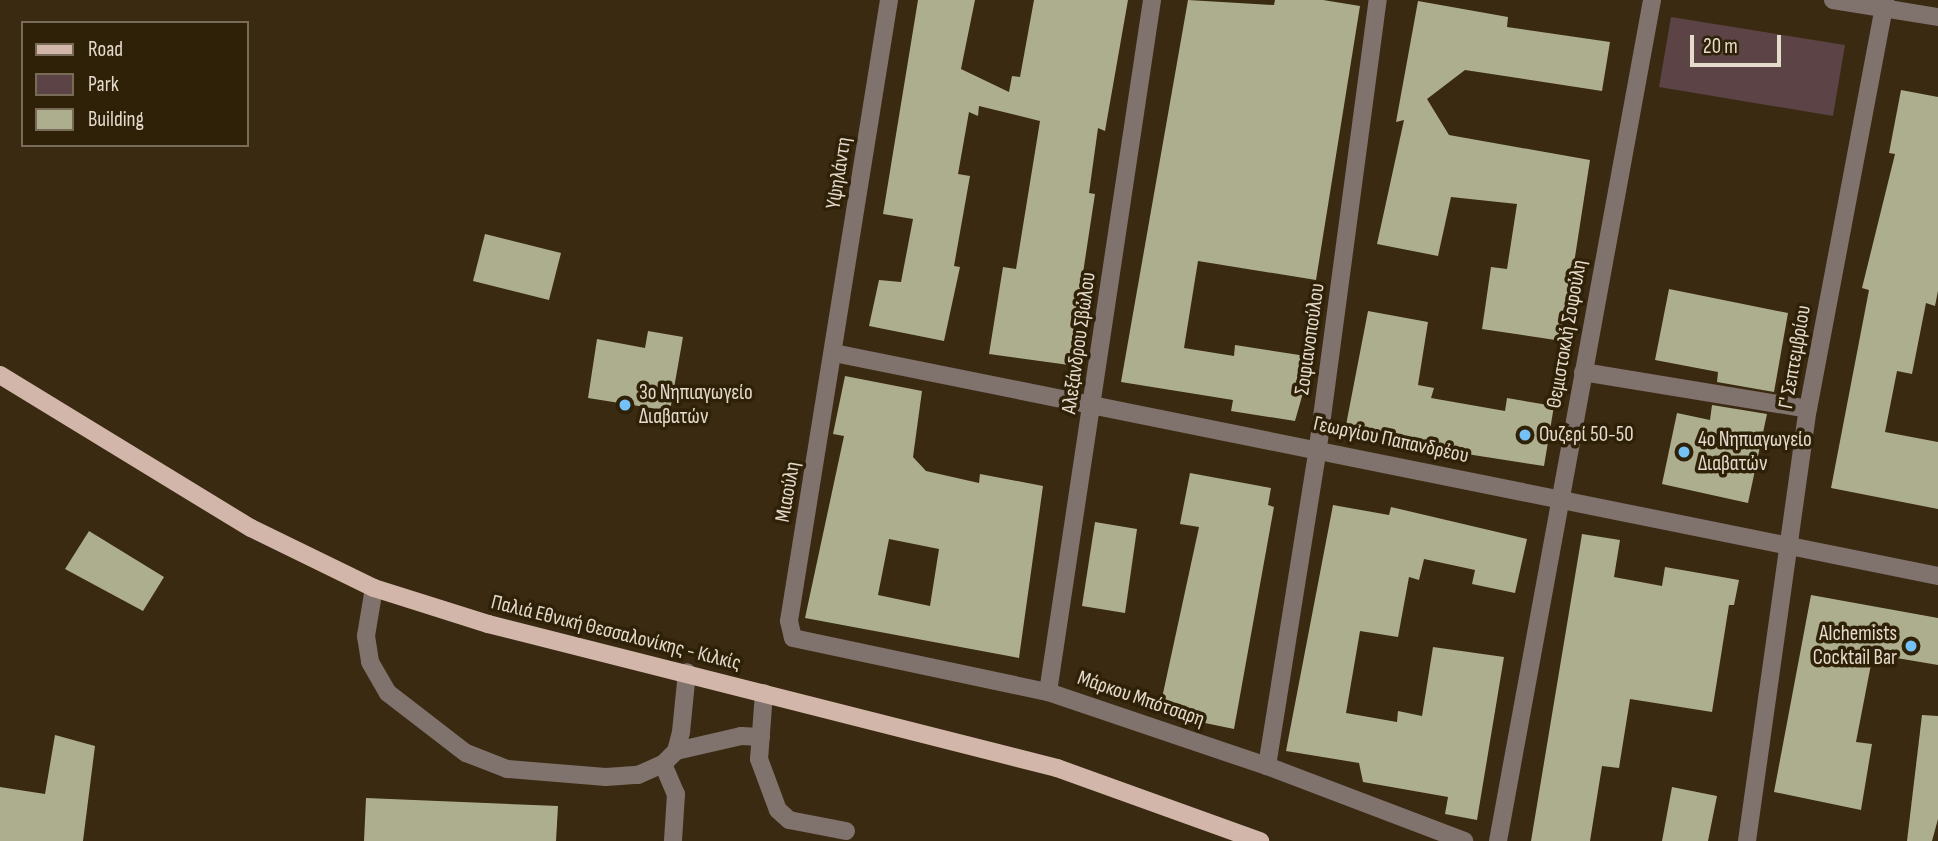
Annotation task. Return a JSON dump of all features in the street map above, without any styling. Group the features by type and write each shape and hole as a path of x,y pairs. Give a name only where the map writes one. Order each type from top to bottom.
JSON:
{"main road":[{"name":"Παλιά Εθνική Θεσσαλονίκης - Κιλκίς","path":"0,375 251,528 374,588 447,614 687,672 1057,768 1259,841"}],"street":[{"name":"Υψηλάντη","path":"834,353 889,0"},
{"name":"Αλεξάνδρου Σβώλου","path":"1048,692 1094,403 1152,0"},
{"name":"Σοφιανοπούλου","path":"1267,766 1318,447 1378,0"},
{"name":"Θεμιστοκλή Σοφούλη","path":"1497,841 1652,0"},
{"path":"1833,0 1884,4 1938,17"},
{"name":"Γ' Σεπτεμβρίου","path":"1747,841 1808,409 1884,4"},
{"name":"Γεωργίου Παπανδρέου","path":"834,353 1318,447 1560,500 1938,576"},
{"name":"Μιαούλη","path":"793,638 789,621 834,353"},
{"path":"1583,372 1808,409"},
{"path":"374,588 366,636 370,662 388,693 466,753 507,769 606,777 638,775 669,757 741,736 761,737"},
{"name":"Μάρκου Μπότσαρη","path":"793,638 1048,692 1267,766 1464,841"},
{"path":"673,841 676,794 669,757 687,672"},
{"path":"764,693 761,737 763,776 778,810 789,820 846,831"}],"green space":[{"path":"1671,17 1845,45 1833,116 1659,87"}],"building":[{"path":"918,0 975,0 961,69 1009,92 1012,76 1020,77 1034,0 1128,0 1105,131 1098,128 1089,193 1095,194 1069,365 989,354 1003,267 1016,269 1040,121 979,106 978,116 969,112 958,174 970,176 954,266 960,267 944,341 869,326 879,280 901,282 913,219 883,214"},
{"path":"1188,0 1274,5 1275,0 1323,0 1360,6 1316,280 1198,261 1184,348 1234,356 1235,345 1306,356 1303,374 1308,375 1295,421 1231,411 1233,400 1121,382"},
{"path":"1418,1 1508,17 1507,27 1610,42 1602,91 1465,70 1427,99 1449,135 1590,160 1562,341 1482,329 1491,267 1507,269 1517,204 1451,197 1438,256 1377,244 1404,120 1396,122"},
{"path":"1901,90 1938,97 1938,291 1935,306 1926,303 1912,374 1897,371 1885,432 1938,442 1938,509 1831,488 1869,290 1862,288 1895,154 1889,153"},
{"path":"485,234 561,253 549,300 473,281"},
{"path":"1669,289 1788,313 1774,392 1717,382 1718,372 1655,360"},
{"path":"1368,311 1428,322 1418,385 1434,388 1431,398 1505,411 1507,398 1554,406 1544,466 1454,452 1346,425"},
{"path":"648,331 683,337 670,411 588,398 597,339 645,348"},
{"path":"845,376 922,391 913,457 926,471 979,483 980,474 1043,486 1019,658 805,618 844,436 833,434","holes":["889,539 939,549 930,606 878,595"]},
{"path":"1712,405 1767,414 1748,503 1662,484 1677,413 1710,420"},
{"path":"1190,473 1271,488 1268,505 1274,507 1234,729 1176,717 1162,698 1199,527 1180,524"},
{"path":"1333,505 1389,515 1391,507 1527,539 1515,593 1472,584 1475,570 1424,559 1419,580 1409,577 1398,637 1360,631 1346,713 1397,722 1398,711 1422,716 1433,647 1504,657 1477,820 1445,814 1448,797 1363,782 1359,763 1286,751"},
{"path":"1095,522 1137,529 1125,613 1082,606"},
{"path":"89,531 164,577 143,611 65,569"},
{"path":"1582,534 1620,540 1614,577 1662,586 1665,567 1739,580 1734,605 1729,605 1712,712 1630,699 1619,768 1602,766 1590,841 1531,841"},
{"path":"1811,595 1938,618 1938,665 1873,654 1856,742 1872,744 1861,810 1774,792"},
{"path":"1922,715 1938,716 1938,819 1932,841 1907,841"},
{"path":"55,735 95,746 83,841 0,841 0,787 45,794"},
{"path":"1672,787 1717,796 1708,841 1662,841"},
{"path":"366,798 558,806 556,841 364,841"}],"place":[{"name":"3ο Νηπιαγωγείο Διαβατών","path":"625,405"},
{"name":"Ουζερί 50-50","path":"1525,435"},
{"name":"4ο Νηπιαγωγείο Διαβατών","path":"1684,452"},
{"name":"Alchemists Cocktail Bar","path":"1911,646"}]}
